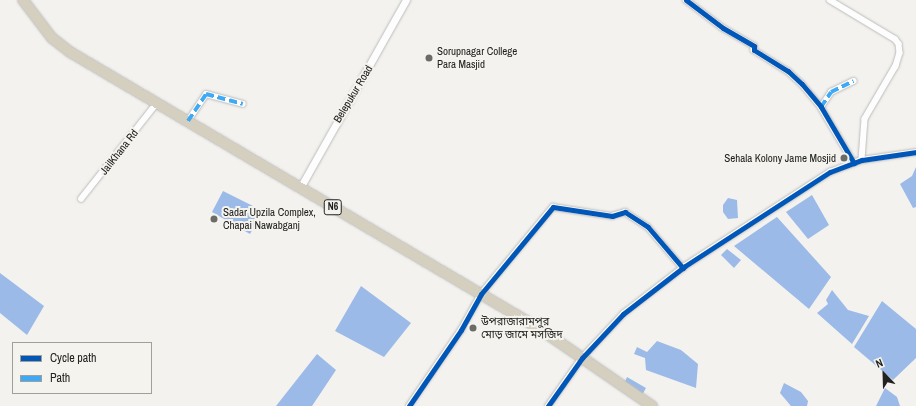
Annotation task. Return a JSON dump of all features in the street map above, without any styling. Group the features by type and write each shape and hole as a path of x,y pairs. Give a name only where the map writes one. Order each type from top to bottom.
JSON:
{"highway":[{"name":"N6","path":"23,0 52,38 70,52 540,329 652,406"}],"street":[{"name":"Belepukur Road","path":"300,188 406,0"},
{"path":"686,0 724,28 754,46 754,50 763,57 788,71 821,107 854,163"},
{"path":"830,0 895,39 899,44 900,53 896,66 865,119 862,160"},
{"path":"821,107 830,92 854,81"},
{"path":"188,121 206,94 243,104"},
{"name":"JailKhana Rd","path":"81,199 156,104"},
{"path":"548,406 582,358 623,314 683,268 830,172 862,160 916,152"},
{"path":"409,406 461,330 481,294 553,206 612,216 625,212 648,227 683,268"}],"water":[{"path":"916,167 916,207 913,208 900,184 912,176"},
{"path":"223,191 263,211 250,234 212,212"},
{"path":"812,195 829,225 808,239 786,212"},
{"path":"728,198 737,200 738,218 728,219 723,212 723,205"},
{"path":"777,217 831,277 809,309 734,246"},
{"path":"727,249 741,260 734,268 721,255"},
{"path":"0,273 44,306 27,335 0,313"},
{"path":"361,286 411,323 384,357 335,331"},
{"path":"832,290 848,310 869,316 852,344 817,313 828,304 826,300"},
{"path":"882,301 916,329 916,358 893,380 854,347"},
{"path":"657,341 681,350 698,364 696,388 646,370 645,358 634,354 637,347 647,352"},
{"path":"317,354 336,370 312,406 276,406"},
{"path":"627,377 646,388 642,395 624,384"},
{"path":"784,383 801,392 808,401 807,406 791,406 780,393"},
{"path":"885,388 897,397 900,406 876,406"}],"marked path":[{"path":"821,107 831,92 854,81"},
{"path":"188,121 206,94 243,104"}],"cycle path":[{"path":"686,0 723,28 754,46 754,50 788,71 802,84 821,107 854,163"},
{"path":"548,406 582,358 623,314 685,266 830,172 862,160 916,152"},
{"path":"409,406 461,330 481,294 553,207 612,216 625,212 648,227 683,268"}],"place":[{"name":"Sorupnagar College Para Masjid","path":"429,58"},
{"name":"Sehala Kolony Jame Mosjid","path":"844,158"},
{"name":"Sadar Upzila Complex, Chapai Nawabganj","path":"214,219"},
{"name":"উপরাজারামপুর মোড় জামে মসজিদ","path":"473,328"}]}
